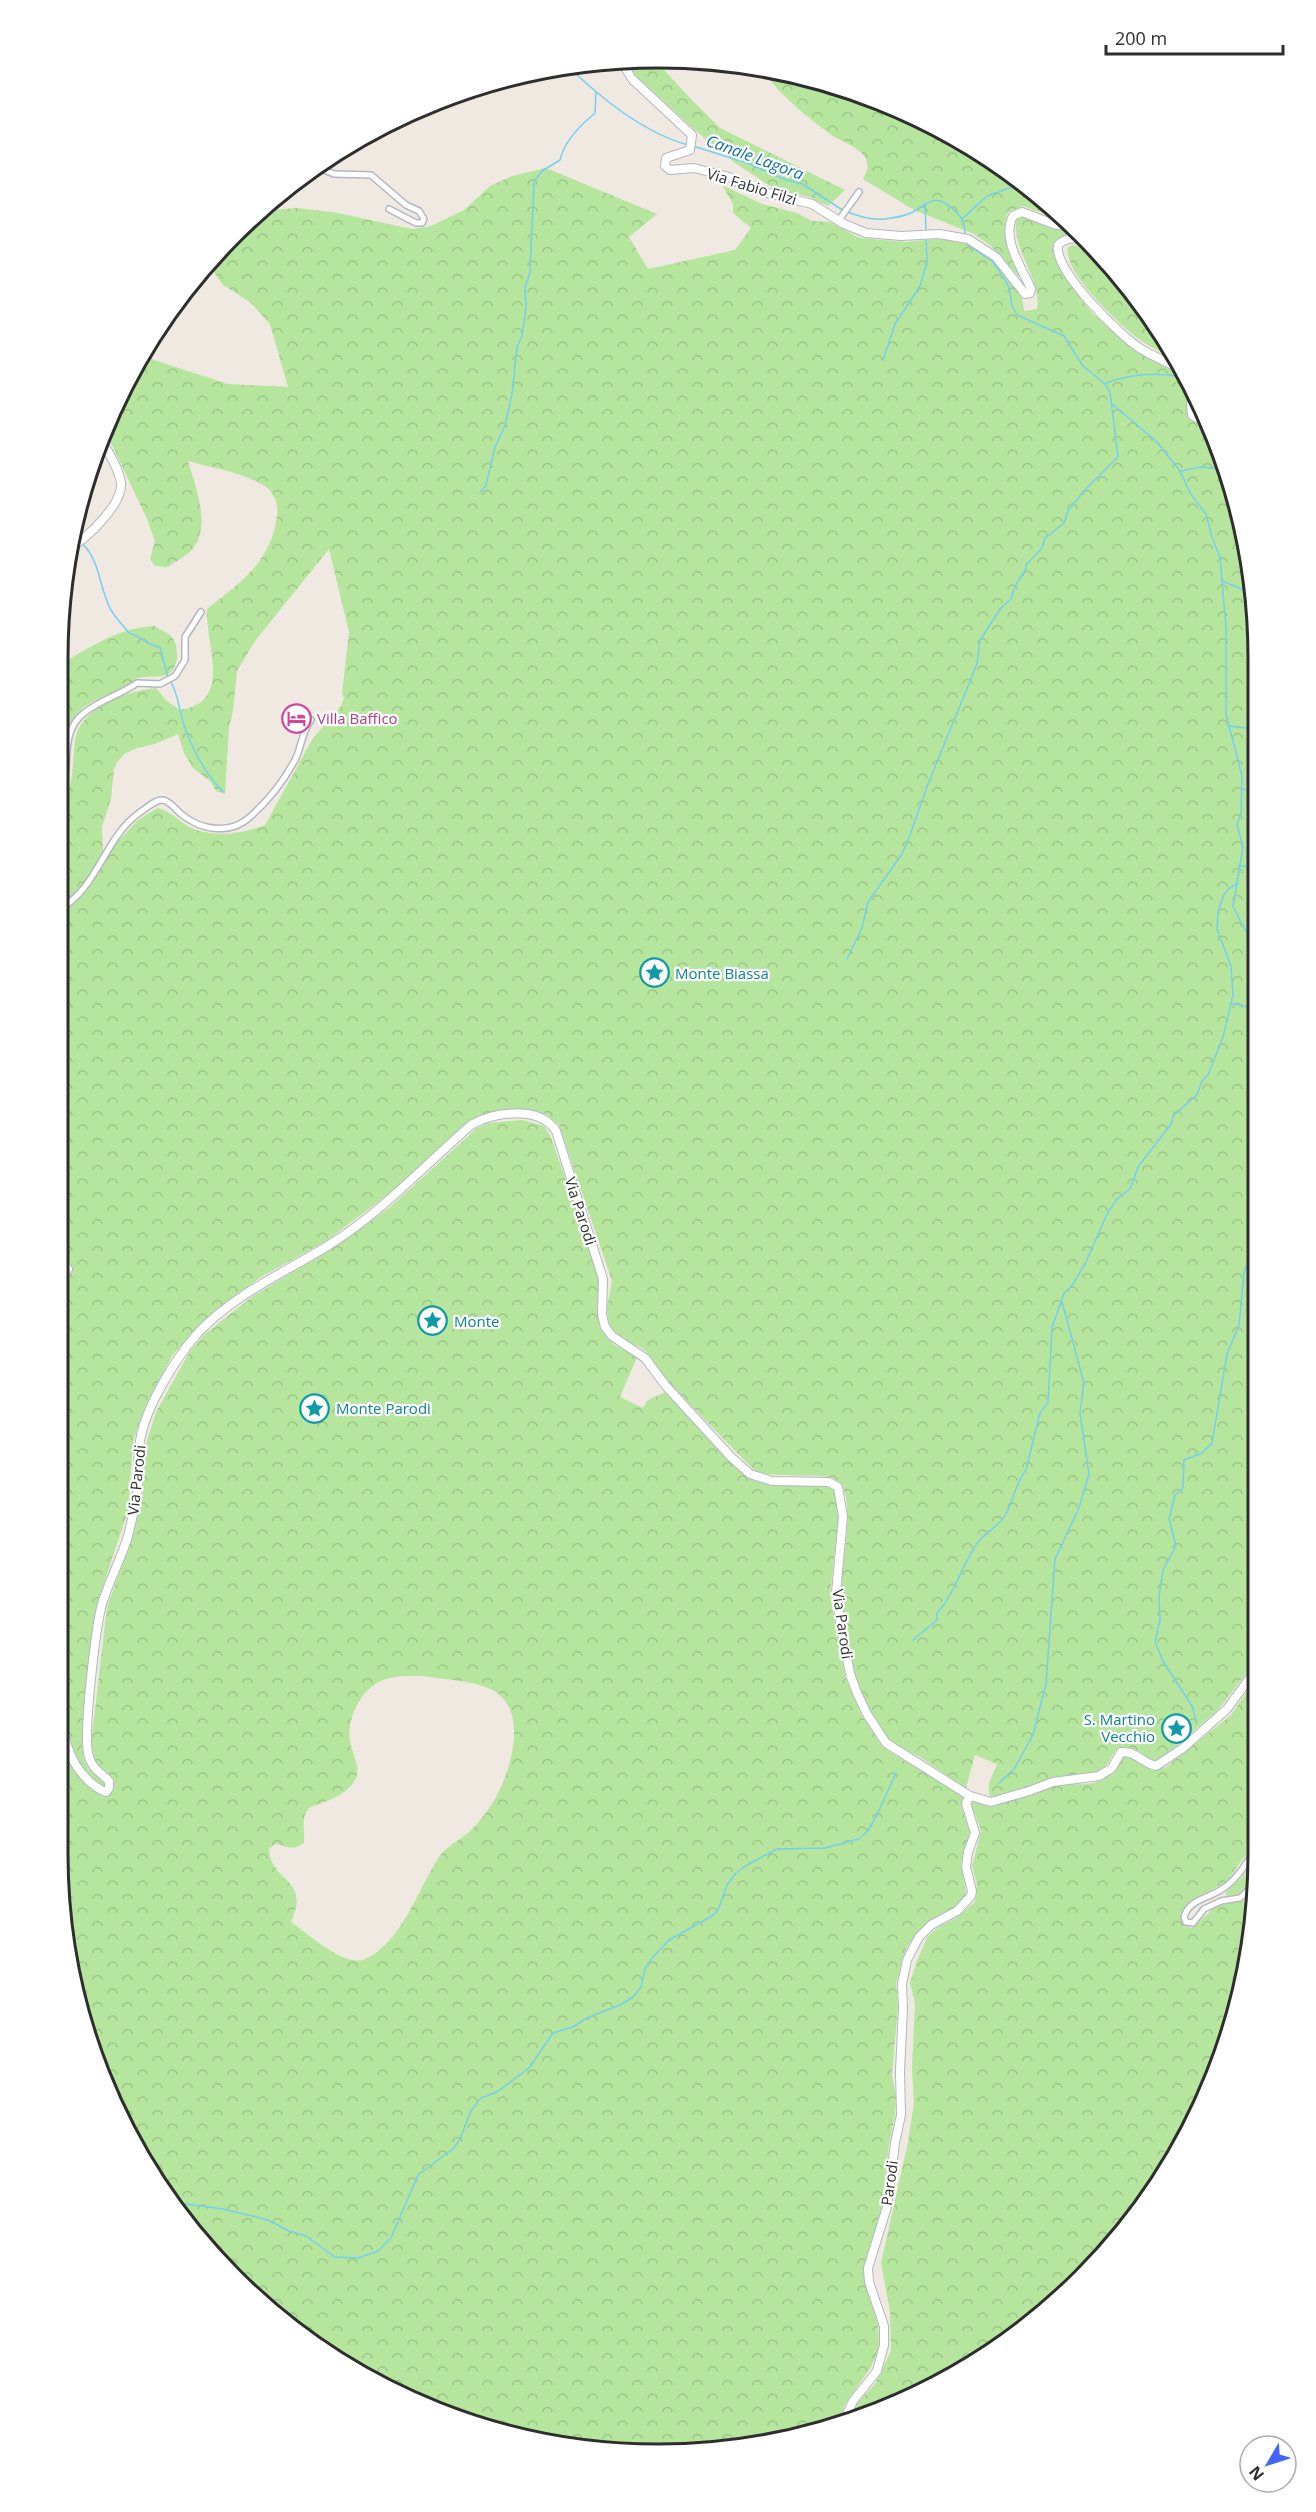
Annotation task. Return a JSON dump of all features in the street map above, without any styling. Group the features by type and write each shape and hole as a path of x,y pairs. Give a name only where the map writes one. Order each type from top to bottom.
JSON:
{"street":[{"name":"Via Fabio Filzi","path":"626,69 632,79 692,135 690,150 668,156 665,166 670,170 694,168 729,177 751,189 812,204 842,217 861,232 901,237 939,234 968,239 996,257 1023,293 1027,294 1031,289 1011,241 1009,226 1013,216 1022,212 1059,225"},
{"path":"325,170 334,174 371,175 406,205 419,211 424,219 422,223 416,223 389,209"},
{"path":"842,217 859,192"},
{"path":"1074,238 1064,240 1058,245 1057,252 1074,282 1097,310 1135,345 1169,363"},
{"path":"1191,404 1192,416 1197,418"},
{"path":"79,541 93,531 120,490 118,471 106,448"},
{"path":"68,742 78,718 110,696 127,691 137,683 160,684 175,676 184,660 185,637 201,612"},
{"path":"68,904 87,886 104,854 124,828 136,815 156,802 163,800 190,820 218,830 237,826 251,817 278,786 295,758 311,720"},
{"name":"Via Parodi","path":"68,1750 84,1776 100,1790 106,1792 109,1788 109,1781 93,1767 87,1745 92,1674 102,1606 127,1539 138,1489 140,1440 149,1410 185,1349 214,1318 246,1294 288,1267 329,1245 382,1205 471,1125 480,1120 524,1114 546,1119 556,1131 604,1282 602,1315 605,1327 612,1336 645,1358 666,1386 731,1457 750,1474 772,1481 829,1482 837,1487 843,1516 836,1593 850,1674 867,1714 886,1743 970,1796 991,1802 1053,1782 1100,1776 1112,1768 1120,1752 1133,1753 1154,1766 1162,1764 1231,1706 1248,1681"},
{"name":"Parodi","path":"847,2413 853,2401 877,2371 883,2354 884,2326 869,2282 868,2268 887,2207 895,2143 902,2115 902,1984 907,1960 924,1931 957,1911 971,1896 972,1891 966,1867 968,1852 975,1833 966,1803 970,1796"},
{"path":"1247,1891 1240,1898 1214,1903 1204,1909 1193,1923 1186,1922 1185,1913 1189,1906 1225,1887 1248,1860"}],"green space":[{"path":"662,68 720,128 845,190 828,206 809,197 776,190 735,163 635,75 631,69"},
{"path":"769,78 811,88 884,112 953,147 986,167 1017,190 1048,215 1023,206 1008,212 1005,224 1006,241 1019,269 1020,278 991,246 974,234 914,210 863,179 868,164 861,152 830,134"},
{"path":"546,168 657,214 629,237 648,269 735,250 751,228 733,213 733,204 722,185 762,204 797,213 812,221 830,222 859,238 905,242 935,239 964,242 994,261 1022,297 1024,311 1037,309 1037,298 1032,276 1016,233 1016,221 1021,216 1052,228 1064,229 1071,235 1058,239 1053,247 1059,266 1079,297 1093,314 1141,354 1173,370 1190,401 1187,405 1189,419 1196,422 1199,420 1204,432 1228,505 1237,543 1247,619 1248,1671 1219,1709 1160,1760 1155,1762 1136,1750 1122,1747 1116,1750 1106,1766 1098,1772 1053,1778 991,1797 989,1785 997,1764 975,1755 966,1788 888,1739 869,1710 861,1691 844,1629 841,1593 847,1517 844,1489 838,1481 832,1478 775,1475 754,1470 666,1380 647,1352 629,1343 611,1328 607,1307 612,1281 559,1125 546,1114 526,1109 480,1115 470,1121 429,1161 326,1241 261,1277 224,1304 199,1325 172,1356 145,1407 133,1441 128,1511 96,1607 82,1745 87,1767 102,1779 105,1788 85,1771 73,1748 68,1731 68,1277 72,1269 68,1264 68,795 75,742 77,732 90,714 123,696 156,688 167,701 180,710 197,705 207,696 212,684 213,670 207,609 243,580 261,559 274,532 277,511 273,494 263,485 236,474 188,461 200,505 199,538 189,553 168,567 155,566 150,559 155,541 109,439 128,397 150,359 228,384 288,387 270,324 250,302 223,285 213,271 240,240 274,210 298,208 338,213 412,229 431,226 464,210 490,186 512,176","holes":["329,549 349,632 342,694 344,698 341,706 313,738 265,825 236,833 215,834 186,825 157,808 137,821 110,850 103,850 102,827 111,799 114,769 124,754 137,748 155,744 178,734 184,753 193,768 210,781 216,791 225,794 229,727 237,671 255,641"]},
{"path":"1072,245 1083,248 1126,299 1163,353 1140,340 1095,298 1074,270 1069,258 1068,247"},
{"path":"154,626 170,635 175,643 177,654 173,669 163,676 138,678 127,686 93,702 80,710 68,728 68,660 116,635"},
{"path":"523,1120 544,1126 550,1135 601,1278 597,1307 601,1329 613,1344 637,1357 620,1397 643,1408 648,1400 666,1392 747,1478 770,1484 816,1485 834,1490 839,1512 830,1595 845,1676 860,1712 881,1745 964,1796 961,1806 970,1832 961,1862 966,1893 964,1899 952,1909 930,1921 916,1935 907,1947 896,1983 898,2005 892,2075 896,2096 895,2115 881,2209 864,2271 878,2325 879,2349 871,2367 846,2403 841,2415 811,2424 773,2433 697,2443 619,2443 581,2439 543,2433 468,2413 397,2384 363,2365 330,2345 269,2298 240,2272 190,2213 167,2182 128,2115 112,2080 88,2007 79,1969 69,1893 68,1760 79,1776 95,1791 104,1797 113,1790 113,1780 96,1764 91,1744 107,1607 131,1541 143,1494 145,1447 156,1412 190,1351 205,1334 253,1296 330,1250 388,1209 476,1129 487,1123","holes":["405,1676 460,1681 494,1691 506,1702 512,1716 514,1733 512,1751 501,1787 485,1814 472,1829 442,1853 408,1914 389,1941 378,1952 365,1959 347,1959 327,1948 291,1922 296,1907 296,1897 293,1888 276,1869 269,1849 275,1844 297,1847 304,1842 305,1815 310,1807 336,1797 348,1789 356,1778 356,1760 349,1733 353,1713 370,1688 386,1679"]},
{"path":"1248,1690 1248,1852 1229,1878 1221,1885 1190,1901 1180,1914 1184,1926 1192,1928 1216,1906 1243,1901 1246,1898 1243,1931 1237,1969 1217,2044 1188,2115 1149,2182 1126,2213 1076,2272 1047,2298 986,2345 953,2365 919,2384 854,2411 857,2403 875,2384 891,2351 890,2312 881,2263 908,2142 914,2103 912,2068 915,2003 910,1983 928,1936 937,1928 956,1918 975,1902 977,1885 972,1866 981,1831 970,1801 994,1805 1065,1783 1084,1784 1099,1781 1112,1772 1121,1756 1136,1758 1151,1770 1166,1767 1231,1715"},
{"path":"1248,1869 1247,1885 1238,1894 1227,1896 1225,1893"}],"waterway":[{"name":"Canale Lagora","path":"576,74 608,101 639,123 688,145"},
{"path":"480,493 486,485 495,447 505,426 512,394 517,347 522,336 526,308 525,288 530,272 534,182 542,171 560,160 569,140 595,113 596,92"},
{"name":"Canale Lagora","path":"693,146 747,163 786,180 801,183 844,211"},
{"path":"962,219 987,196 1013,187"},
{"name":"Canale Lagora","path":"848,212 867,218 885,219 906,215 928,202 937,201 948,205 959,215 964,224 965,235"},
{"path":"925,203 926,232"},
{"path":"883,360 895,324 920,286 927,262 926,236"},
{"path":"847,959 862,928 868,902 902,854 909,838 928,784 977,664 980,640 1001,608 1011,599 1026,565 1042,548 1045,538 1064,523 1068,511 1083,492 1118,457 1110,392 1105,384 1083,366 1064,336 1017,315 1012,306 1009,287 999,270 992,261 965,243"},
{"path":"1106,383 1144,375 1176,376"},
{"path":"1111,403 1156,441 1180,471 1190,493 1206,514 1220,557 1226,628 1226,714 1242,776 1241,813 1237,825 1243,847 1233,906 1248,934"},
{"path":"1181,471 1201,467 1217,468"},
{"path":"83,544 93,558 113,613 129,633 160,647 168,678"},
{"path":"1222,581 1244,590"},
{"path":"171,682 192,745 210,777 224,792"},
{"path":"1229,726 1248,728"},
{"path":"1243,789 1248,790"},
{"path":"1239,865 1248,867"},
{"path":"913,1640 937,1620 937,1613 949,1597 976,1545 1007,1512 1026,1470 1040,1413 1048,1402 1052,1328 1064,1293 1071,1287 1085,1264 1108,1212 1118,1198 1130,1189 1138,1167 1171,1124 1174,1115 1197,1095 1202,1081 1208,1075 1223,1037 1233,995 1231,966 1217,929 1218,912 1224,894 1238,883"},
{"path":"1231,1003 1248,1007"},
{"path":"1196,1721 1192,1706 1163,1661 1155,1642 1160,1620 1159,1596 1163,1570 1176,1546 1169,1519 1175,1495 1183,1488 1184,1460 1202,1453 1212,1443 1227,1354 1239,1325 1244,1273 1248,1265"},
{"path":"999,1783 1014,1769 1033,1735 1046,1684 1055,1559 1079,1508 1089,1474 1080,1413 1084,1383 1062,1302"},
{"path":"183,2204 223,2209 268,2220 289,2231 306,2236 335,2257 358,2258 378,2251 391,2238 418,2175 454,2148 471,2111 481,2098 497,2092 529,2068 553,2033 573,2027 633,1997 641,1987 645,1969 652,1958 669,1940 712,1916 718,1910 727,1885 736,1873 747,1865 777,1849 825,1848 859,1839 867,1832 876,1817 896,1773"}],"place":[{"name":"Villa Baffico","path":"296,718"},
{"name":"Monte Biassa","path":"654,973"},
{"name":"Monte","path":"433,1321"},
{"name":"Monte Parodi","path":"315,1408"},
{"name":"S. Martino Vecchio","path":"1176,1728"}]}
